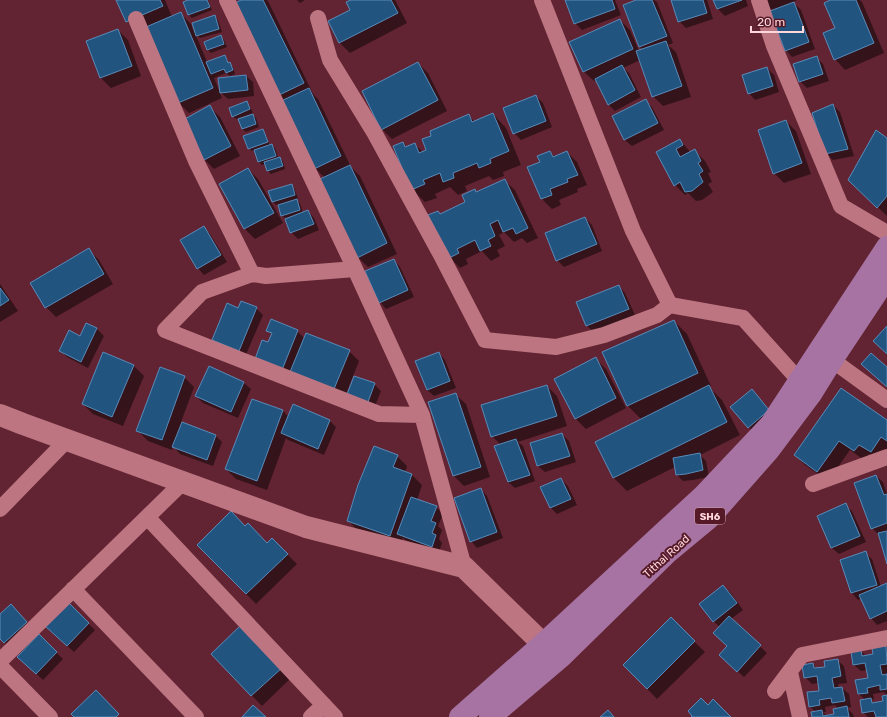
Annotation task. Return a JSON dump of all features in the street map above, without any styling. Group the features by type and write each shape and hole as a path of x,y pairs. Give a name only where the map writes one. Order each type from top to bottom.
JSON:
{"main road":[{"path":"460,717 543,644 704,495 806,387 887,247"},
{"name":"Tithal Road","path":"494,715 563,655 668,552 709,518 769,450 806,387 832,360 885,284"}],"street":[{"path":"227,0 355,269 422,415 464,568"},
{"path":"542,0 633,230 670,305"},
{"path":"759,0 774,46 841,206 887,233"},
{"path":"318,18 330,60 377,139 441,255 485,340 556,348 604,335 657,315 670,305 743,318 806,387"},
{"path":"136,20 196,161 252,274"},
{"path":"355,269 266,276 252,274 202,292 165,330 379,414 422,415"},
{"path":"832,360 887,400"},
{"path":"0,415 306,527 464,568 543,644 563,655"},
{"path":"0,509 66,440"},
{"path":"813,484 887,457"},
{"path":"0,661 183,482"},
{"path":"147,517 335,717"},
{"path":"73,589 196,717"},
{"path":"775,691 802,655 887,638"},
{"path":"0,666 50,717"},
{"path":"790,672 800,717"},
{"path":"311,717 324,705"}],"building":[{"path":"116,0 160,0 163,6 126,22"},
{"path":"188,0 207,0 210,7 188,15 183,2"},
{"path":"241,0 263,0 304,83 275,97 231,5"},
{"path":"351,0 391,0 398,13 339,43 328,21 350,10 346,2"},
{"path":"565,0 612,0 615,9 574,24"},
{"path":"636,0 652,0 667,36 639,47 623,5"},
{"path":"671,0 703,0 707,13 678,22"},
{"path":"713,0 742,0 717,9"},
{"path":"830,0 856,0 874,43 834,60 823,33 835,28 824,3"},
{"path":"794,2 809,42 785,51 770,11"},
{"path":"181,12 213,88 178,103 146,27"},
{"path":"215,15 219,29 196,36 192,23"},
{"path":"620,19 633,49 583,72 569,42"},
{"path":"118,29 132,66 100,78 86,41"},
{"path":"221,35 224,44 207,50 204,42"},
{"path":"666,41 682,86 652,97 636,51"},
{"path":"225,55 233,70 226,73 224,69 211,74 206,62"},
{"path":"817,56 823,74 799,82 793,64"},
{"path":"418,62 438,100 381,130 362,91"},
{"path":"622,65 635,90 608,105 595,79"},
{"path":"767,67 773,86 748,94 742,75"},
{"path":"246,75 248,90 220,93 218,78"},
{"path":"309,88 341,156 314,169 281,101"},
{"path":"536,95 546,121 513,134 503,108"},
{"path":"646,99 658,123 624,140 612,116"},
{"path":"247,101 250,109 232,117 229,108"},
{"path":"833,104 848,149 825,154 812,113"},
{"path":"210,105 231,146 204,160 183,120"},
{"path":"493,113 509,151 490,159 491,163 479,168 477,163 453,173 454,178 443,182 440,173 423,180 425,184 411,190 393,146 403,142 405,147 415,143 419,153 426,150 422,139 431,136 430,131 469,114 472,122"},
{"path":"253,114 256,124 242,129 238,119"},
{"path":"786,120 802,163 773,174 758,130"},
{"path":"263,129 268,142 248,149 243,136"},
{"path":"876,130 887,138 887,196 877,208 848,180"},
{"path":"680,139 683,145 676,149 680,157 695,149 701,161 698,163 703,171 699,174 703,182 692,191 685,192 680,182 674,186 656,152"},
{"path":"272,144 276,156 258,162 254,150"},
{"path":"550,151 553,157 567,151 578,175 567,179 568,182 550,189 552,195 541,199 527,167 540,162 537,156"},
{"path":"280,157 283,166 267,171 264,162"},
{"path":"350,165 387,243 357,258 320,179"},
{"path":"248,168 274,213 244,229 219,184"},
{"path":"505,179 528,228 516,234 513,228 503,232 498,220 490,224 495,236 488,240 491,246 480,251 475,240 457,249 459,253 449,258 428,215 438,211 440,214 465,202 462,195 475,189 476,192"},
{"path":"292,184 295,195 272,202 268,191"},
{"path":"297,199 300,210 281,216 278,205"},
{"path":"308,210 314,224 290,233 285,219"},
{"path":"585,217 597,244 556,261 545,233"},
{"path":"204,226 221,255 197,269 180,240"},
{"path":"89,248 104,274 45,308 30,283"},
{"path":"394,259 408,290 379,303 365,271"},
{"path":"619,285 629,309 586,326 576,302"},
{"path":"0,288 9,300 0,306"},
{"path":"241,301 257,307 239,351 212,340 227,303 238,308"},
{"path":"271,319 298,330 282,370 255,359 262,340 268,342 272,333 266,331"},
{"path":"674,320 698,373 627,406 602,352"},
{"path":"86,323 97,328 81,362 59,351 69,330 80,336"},
{"path":"887,326 887,354 873,341"},
{"path":"306,333 350,350 334,389 290,372"},
{"path":"103,352 134,365 112,417 82,404"},
{"path":"439,352 450,381 427,390 415,361"},
{"path":"871,353 887,367 887,387 861,364"},
{"path":"596,357 616,398 575,419 554,379"},
{"path":"209,366 244,382 231,412 195,396"},
{"path":"160,367 185,376 162,440 136,431"},
{"path":"354,376 375,383 365,410 344,402"},
{"path":"547,385 557,416 491,437 481,405"},
{"path":"709,385 727,422 613,478 595,442"},
{"path":"841,388 887,420 887,441 881,437 871,452 859,445 854,451 839,441 817,472 794,455"},
{"path":"752,389 769,410 748,428 730,407"},
{"path":"456,393 481,467 453,476 428,402"},
{"path":"252,399 283,410 257,481 225,469"},
{"path":"293,404 330,420 318,449 281,433"},
{"path":"182,422 216,435 207,460 172,447"},
{"path":"562,433 570,456 537,466 530,443"},
{"path":"516,439 530,475 508,482 494,446"},
{"path":"374,446 398,455 393,467 412,474 390,536 347,521 358,485"},
{"path":"700,453 703,470 676,475 673,458"},
{"path":"876,475 884,495 887,494 887,523 871,529 854,483"},
{"path":"561,478 571,499 550,508 540,487"},
{"path":"481,488 497,532 470,542 454,498"},
{"path":"411,497 437,506 431,521 436,523 432,533 436,535 432,547 397,534"},
{"path":"846,503 860,536 831,548 817,516"},
{"path":"231,511 245,526 248,523 267,543 272,538 288,554 246,594 197,545"},
{"path":"887,531 887,564 878,533"},
{"path":"866,551 877,585 851,593 840,560"},
{"path":"887,583 887,611 870,619 859,595"},
{"path":"723,585 737,603 713,622 699,604"},
{"path":"68,602 89,623 67,646 45,626"},
{"path":"11,604 27,622 4,643 0,639 0,614"},
{"path":"729,616 761,645 737,672 719,655 727,646 713,633"},
{"path":"671,617 695,641 647,689 623,665"},
{"path":"242,624 283,667 251,696 211,654"},
{"path":"39,634 57,652 36,674 17,657"},
{"path":"886,646 887,664 880,665 882,675 887,674 887,689 880,690 880,685 867,688 868,693 858,694 855,680 868,678 865,663 853,665 851,652 861,650 862,656 873,654 872,648"},
{"path":"838,659 841,676 832,678 834,688 842,687 845,701 832,703 831,698 819,700 820,705 809,707 807,692 819,691 817,676 804,678 802,665 813,663 814,668 825,667 824,661"},
{"path":"96,690 119,714 116,717 74,717 71,714"},
{"path":"887,695 887,717 876,717 874,711 862,713 860,700 871,698 872,703 883,701 882,696"},
{"path":"701,698 708,705 713,699 731,717 691,717 692,716 688,711"},
{"path":"253,705 266,717 242,717"},
{"path":"847,706 849,717 812,717 811,712 822,710 823,716 834,714 833,709"},
{"path":"608,710 614,717 600,717"}]}
